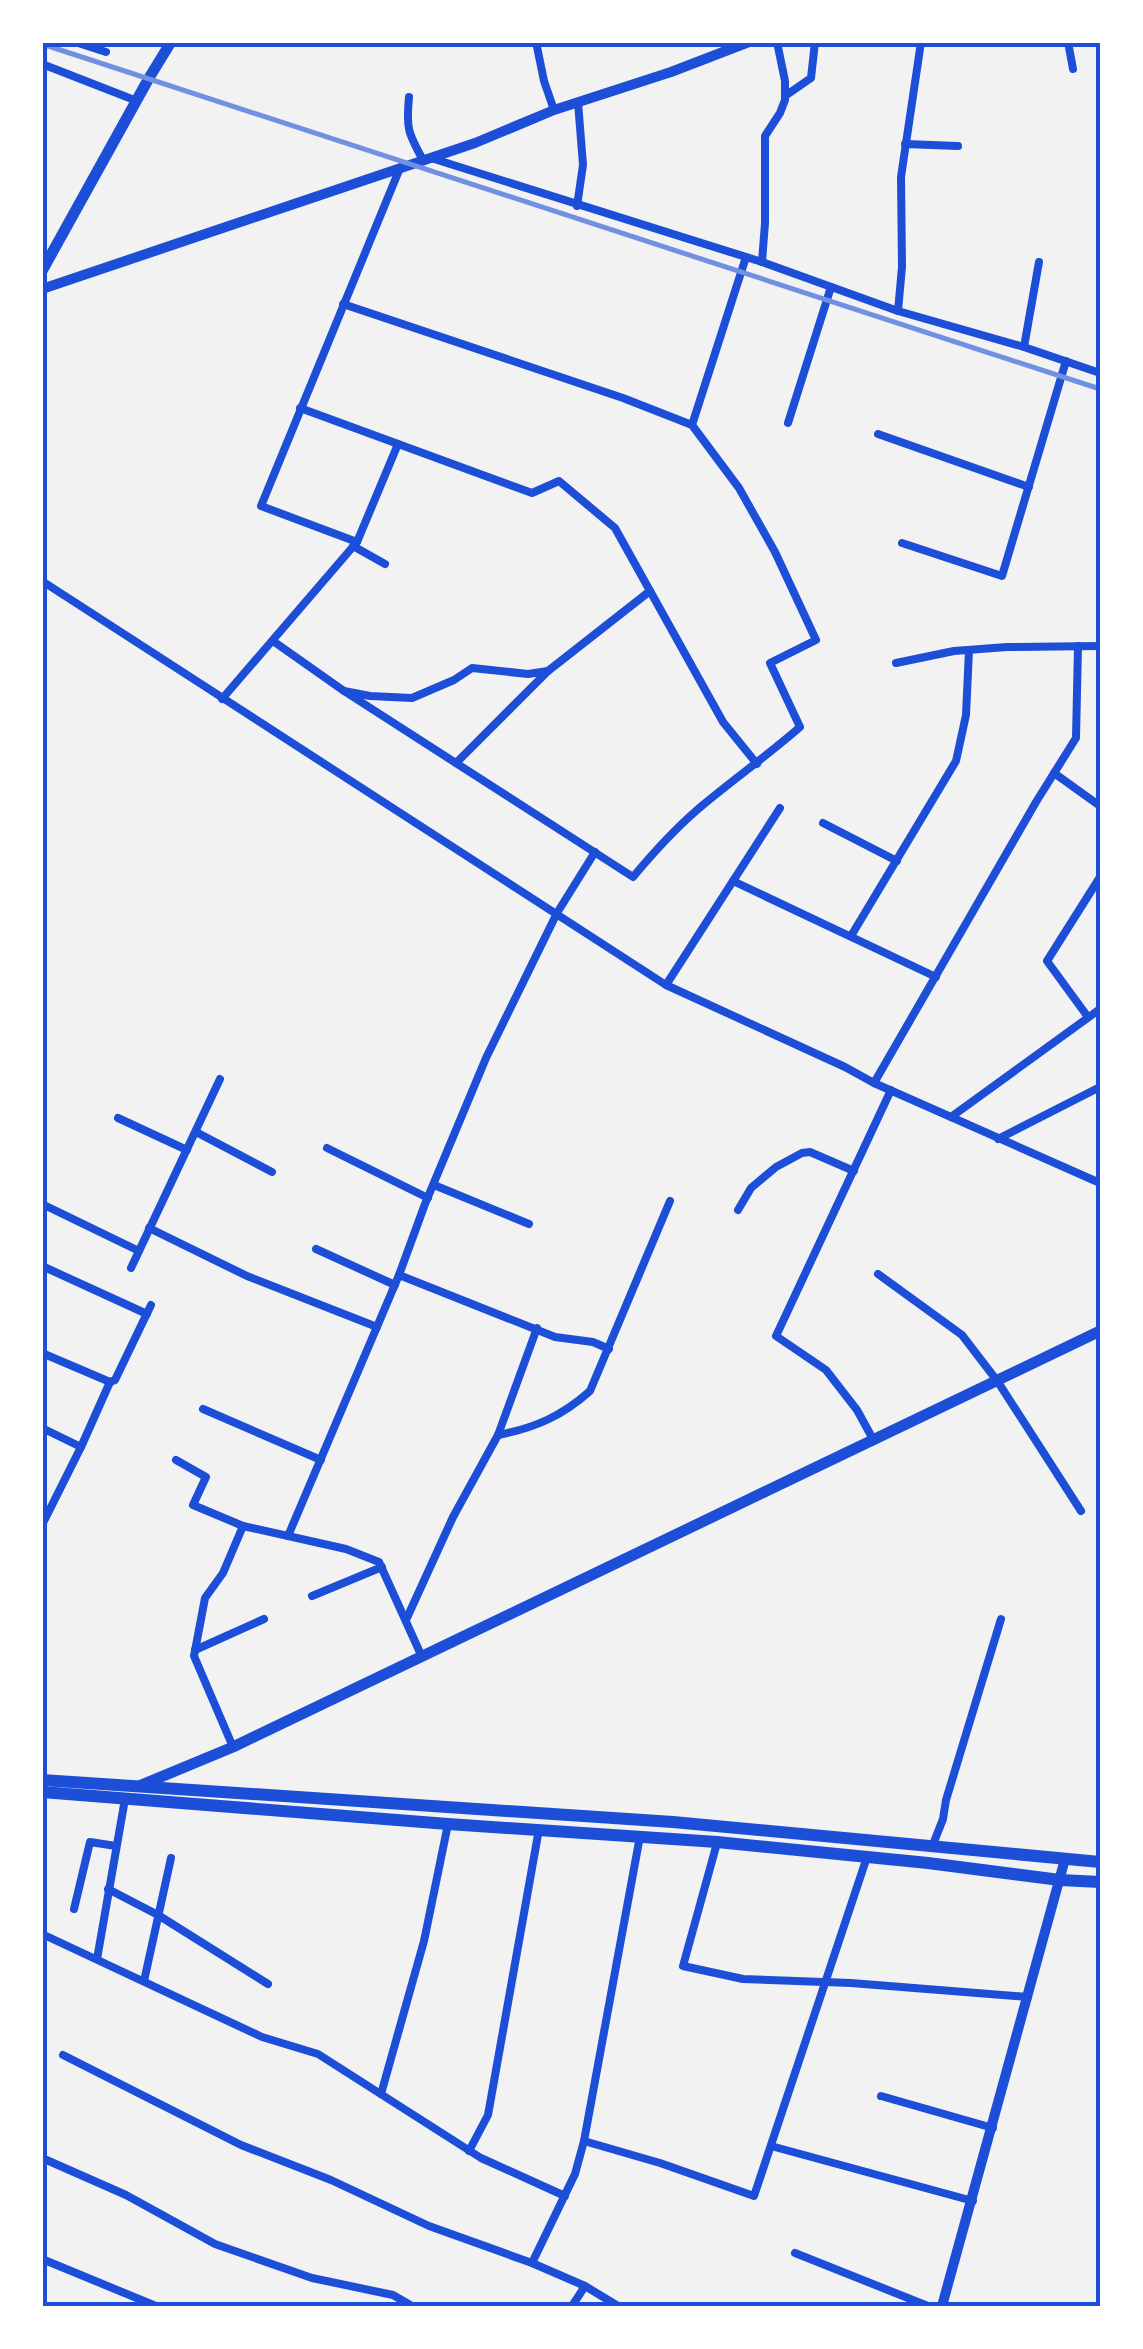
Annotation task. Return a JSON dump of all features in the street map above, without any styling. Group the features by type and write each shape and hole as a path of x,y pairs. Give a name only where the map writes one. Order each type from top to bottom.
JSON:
{"main road":[{"path":"42,270 171,42"},
{"path":"118,1798 422,1658 1100,1332"},
{"path":"42,1780 348,1808 448,1824 718,1842 1100,1882"},
{"path":"42,1792 673,1822 1100,1862"}],"street":[{"path":"75,42 106,52"},
{"path":"536,42 554,110"},
{"path":"42,290 475,143 554,110 749,42"},
{"path":"762,262 766,223 763,150 765,136 780,113 784,96 777,42"},
{"path":"784,96 811,78 814,42"},
{"path":"898,310 902,267 901,178 921,42"},
{"path":"1068,42 1073,69"},
{"path":"42,64 136,100"},
{"path":"409,97 408,135 427,159 762,262 898,310 1100,373"},
{"path":"577,206 583,165 578,102"},
{"path":"905,144 958,146"},
{"path":"384,564 355,544 261,506 400,168"},
{"path":"692,424 746,257"},
{"path":"1024,347 1038,262"},
{"path":"788,423 831,286"},
{"path":"273,641 632,876 696,810 800,727 770,663 816,640 775,552 739,488 692,424 343,304"},
{"path":"902,543 1002,576 1066,361"},
{"path":"300,408 532,493 559,481 615,528 723,722 757,764"},
{"path":"878,434 1028,487"},
{"path":"222,699 355,544 398,444"},
{"path":"42,581 666,985 1100,1183"},
{"path":"456,762 548,671 650,591"},
{"path":"874,1083 1076,738 1078,646"},
{"path":"896,663 954,650 1100,646"},
{"path":"852,936 956,761 966,715 969,650"},
{"path":"344,691 412,698 472,668 528,674 548,671"},
{"path":"1054,774 1100,806"},
{"path":"666,985 780,808"},
{"path":"824,823 897,860"},
{"path":"288,1536 400,1275 486,1058 557,913 594,852"},
{"path":"1088,1017 1047,961 1100,877"},
{"path":"732,881 936,977"},
{"path":"951,1117 1100,1009"},
{"path":"132,1268 220,1079"},
{"path":"998,1139 1100,1087"},
{"path":"874,1441 857,1410 826,1370 776,1336 891,1090"},
{"path":"118,1118 187,1150"},
{"path":"196,1132 272,1172"},
{"path":"328,1148 428,1198"},
{"path":"738,1210 751,1188 776,1167 802,1154 810,1152 854,1171"},
{"path":"434,1186 529,1224"},
{"path":"498,1435 530,1428 574,1405 590,1390 670,1201"},
{"path":"42,1204 139,1251"},
{"path":"149,1228 247,1276 377,1327"},
{"path":"316,1249 395,1285"},
{"path":"42,1266 149,1309 44,1521"},
{"path":"878,1274 962,1334 998,1382 1080,1511"},
{"path":"400,1275 555,1337 609,1348"},
{"path":"406,1621 452,1517 498,1435 537,1328"},
{"path":"42,1353 110,1382"},
{"path":"203,1409 321,1460"},
{"path":"42,1428 81,1448"},
{"path":"176,1460 206,1477 193,1505 242,1526 346,1550 379,1562 422,1658"},
{"path":"232,1747 194,1656 205,1598 223,1573 242,1526"},
{"path":"312,1596 382,1567"},
{"path":"195,1650 264,1619"},
{"path":"932,1846 1001,1619"},
{"path":"97,1959 116,1846 118,1798"},
{"path":"381,2094 424,1940 448,1824"},
{"path":"470,2151 488,2114 539,1829"},
{"path":"532,2262 575,2174 584,2142 640,1836"},
{"path":"74,1908 90,1842 116,1846"},
{"path":"718,1842 683,1966 743,1979 1028,1996"},
{"path":"144,1981 171,1858"},
{"path":"584,2142 754,2196 867,1858"},
{"path":"942,2306 1065,1859"},
{"path":"108,1890 158,1915 268,1984"},
{"path":"42,1934 262,2036 318,2054 470,2151 565,2196"},
{"path":"63,2055 241,2146 331,2180 429,2226 532,2262 618,2306"},
{"path":"881,2096 993,2128"},
{"path":"771,2146 973,2201"},
{"path":"42,2158 126,2195 215,2244 312,2278 394,2296 412,2306"},
{"path":"796,2253 928,2306"},
{"path":"42,2259 156,2306"},
{"path":"572,2306 584,2286"}],"railway":[{"path":"42,44 1100,389"}]}
